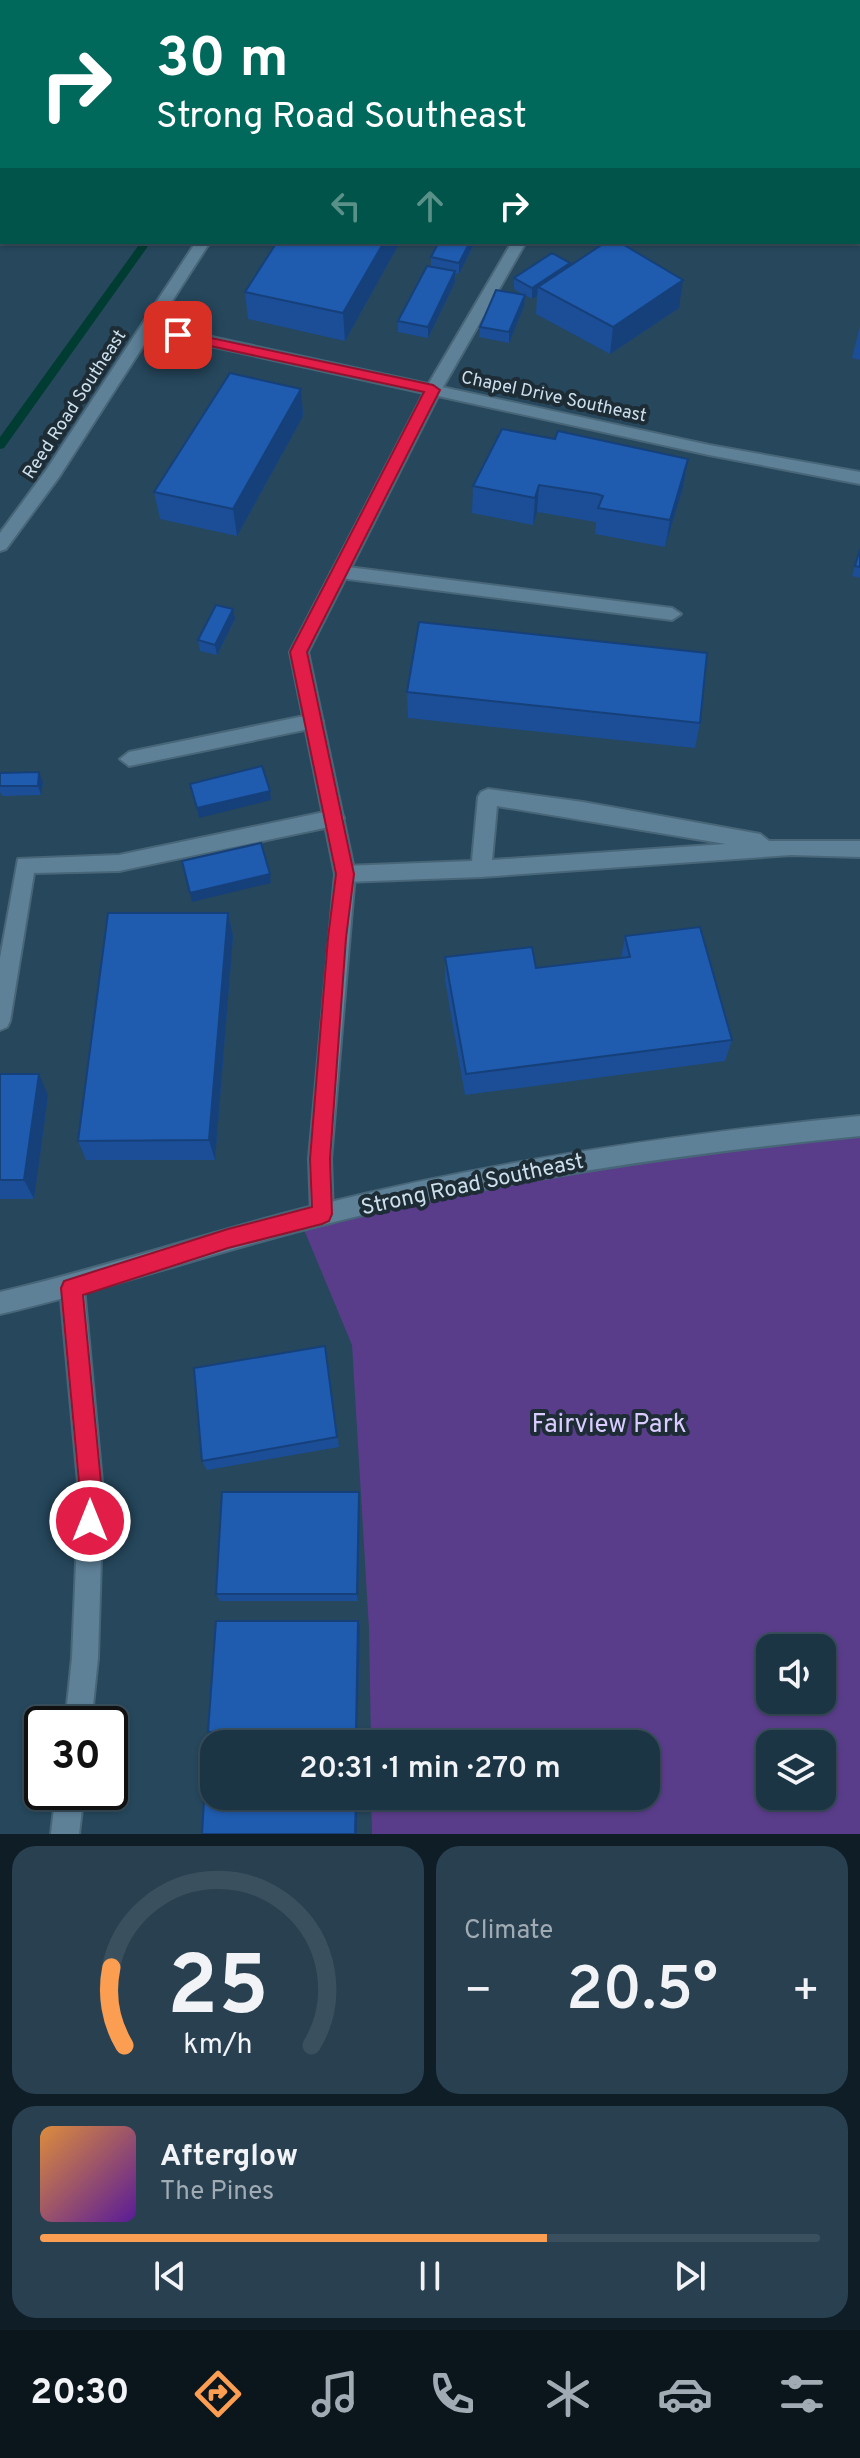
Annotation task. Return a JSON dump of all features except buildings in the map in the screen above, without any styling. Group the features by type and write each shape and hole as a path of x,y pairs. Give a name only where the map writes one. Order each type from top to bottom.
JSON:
{"street":[{"name":"Reed Road Southeast","path":"0,545 53,473 202,244"},
{"path":"322,1214 320,1159 345,874 299,652 433,390 518,244"},
{"name":"Chapel Drive Southeast","path":"147,328 709,450 860,478"},
{"path":"340,572 672,614"},
{"path":"129,759 314,721"},
{"path":"481,869 488,797 583,810 791,847"},
{"path":"0,1021 25,865 119,863 334,818"},
{"path":"345,874 481,869 791,847 860,849"},
{"name":"Strong Road Southeast","path":"0,1303 72,1288 228,1239 322,1214 517,1171 642,1150 860,1126"},
{"path":"72,1288 91,1493 85,1658 80,1706"},
{"path":"65,1834 68,1810"}],"green space":[{"name":"Fairview Park","path":"860,1126 860,1834 372,1834 371,1810 660,1810 660,1730 371,1730 369,1629 352,1345 300,1220 422,1190"}],"waterway":[{"path":"0,445 145,244"}],"route":[{"path":"90,1521 91,1493 72,1288 228,1239 322,1214 320,1159 345,874 299,652 433,390 178,335"}]}
